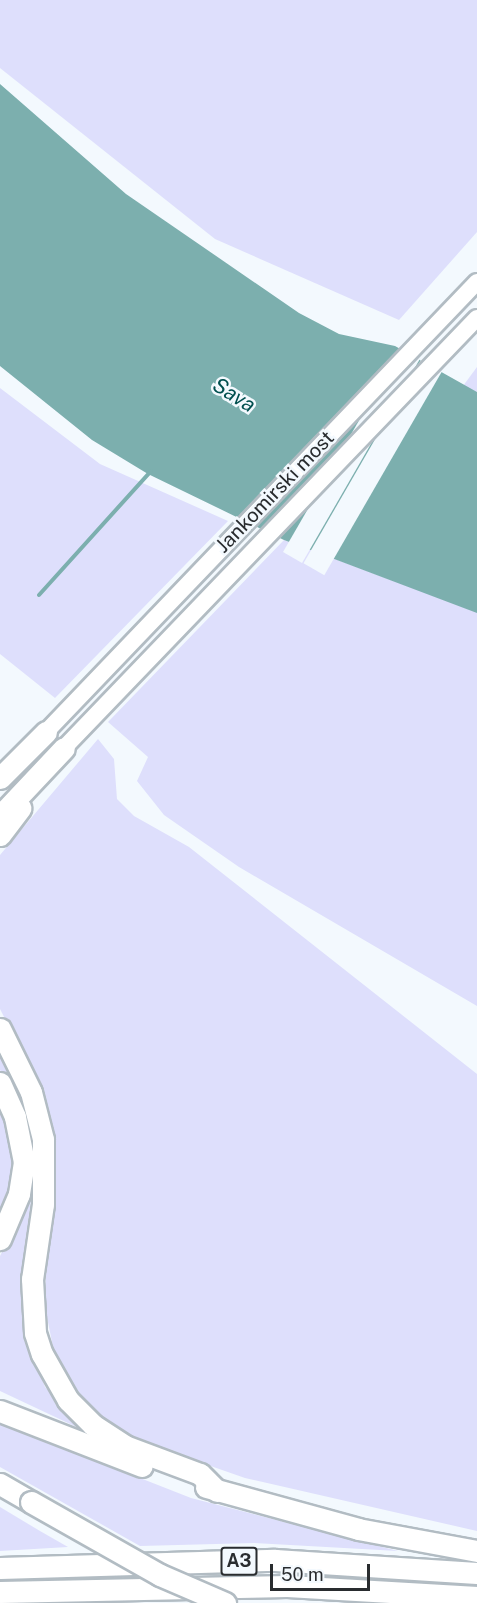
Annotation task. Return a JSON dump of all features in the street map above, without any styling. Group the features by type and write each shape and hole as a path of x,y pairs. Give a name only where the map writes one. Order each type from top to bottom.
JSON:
{"highway":[{"path":"0,778 46,732"},
{"path":"0,816 58,754"},
{"path":"0,835 58,754"},
{"path":"0,1029 31,1092 44,1139 43,1204 32,1279 42,1354 68,1400 93,1425 125,1446 200,1474 217,1491"},
{"path":"0,1083 15,1117 24,1162 19,1194 0,1239"},
{"path":"0,1411 111,1456 217,1491 358,1529 477,1551"},
{"path":"4,1486 160,1575 225,1603"},
{"name":"A3","path":"0,1568 275,1560 477,1573"},
{"name":"A3","path":"0,1592 287,1586 477,1597"}],"main road":[{"name":"Jankomirski most","path":"46,732 477,282"},
{"name":"Jankomirski most","path":"58,754 477,318"}],"shaded area":[{"path":"0,0 477,0 477,232 399,320 215,239 0,68"},
{"path":"477,367 477,392 463,386"},
{"path":"0,388 100,464 228,521 55,698 0,654"},
{"path":"284,540 477,612 477,1006 239,867 164,815 137,781 148,757 108,722"},
{"path":"98,739 114,759 117,799 134,816 189,847 477,1074 477,1531 245,1478 139,1441 91,1410 55,1357 44,1302 56,1145 45,1097 0,1009 0,855"},
{"path":"0,1053 32,1129 35,1169 22,1272 26,1335 45,1387 85,1431 0,1391 0,1256 28,1199 12,1087 0,1070"},
{"path":"0,1101 15,1147 15,1178 0,1224"},
{"path":"0,1423 191,1498 398,1551 254,1543 140,1546 0,1467"},
{"path":"0,1507 40,1531 68,1547 0,1551"}],"water":[{"name":"Sava","path":"0,84 126,194 299,313 339,334 395,346 477,392 477,613 284,540 148,474 92,440 0,366"}],"pier":[{"path":"402,346 421,357 302,563 283,552"},
{"path":"422,358 443,370 324,575 304,563"}],"waterway":[{"path":"39,595 151,471"}]}
